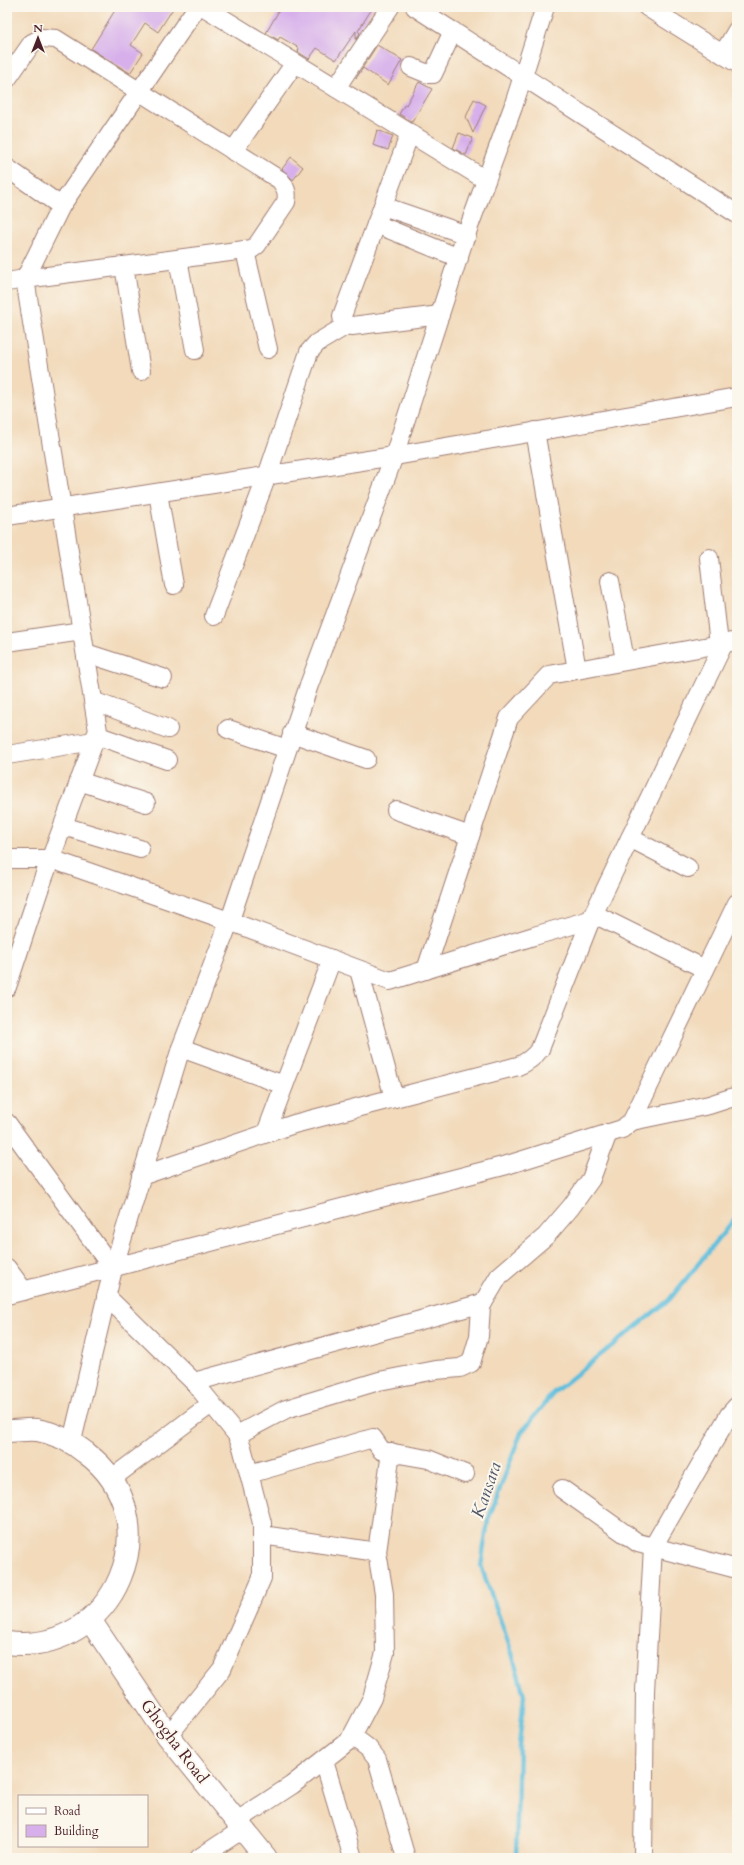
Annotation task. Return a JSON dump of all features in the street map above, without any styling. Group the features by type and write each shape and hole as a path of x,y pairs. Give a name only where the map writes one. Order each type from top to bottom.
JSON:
{"main road":[{"path":"7,1431 37,1430 72,1441 100,1463 120,1492 129,1526 127,1561 114,1593 90,1620 69,1634 45,1642 19,1644 7,1643"},
{"name":"Ghogha Road","path":"90,1620 168,1736 266,1858"}],"street":[{"path":"7,987 51,859 98,731 25,279 61,206 197,7"},
{"path":"204,7 486,180"},
{"path":"336,88 390,7"},
{"path":"415,7 438,14 453,31 737,214"},
{"path":"72,1441 112,1269 181,1048 229,921 309,684 394,456 459,258 523,76 545,7"},
{"path":"647,7 730,59 737,30"},
{"path":"411,67 428,74 434,74 453,31"},
{"path":"7,78 32,43 42,38 56,39 280,180 285,187 287,195 286,202 257,245 245,250 7,282"},
{"path":"233,151 295,63"},
{"path":"347,325 343,322 342,316 410,133"},
{"path":"7,168 61,206"},
{"path":"383,206 467,235"},
{"path":"376,224 459,258"},
{"path":"245,250 268,349"},
{"path":"178,259 196,350"},
{"path":"124,266 141,371"},
{"path":"214,616 267,476 309,352 317,343 347,325 440,315"},
{"path":"7,516 394,456 737,397"},
{"path":"535,431 577,670"},
{"path":"158,493 174,585"},
{"path":"141,1176 294,1124 518,1066 527,1062 534,1056 540,1049 591,919 727,643 709,558"},
{"path":"610,581 625,660"},
{"path":"7,642 82,631"},
{"path":"426,970 509,718 550,675 625,660 727,643"},
{"path":"86,653 163,678"},
{"path":"93,701 168,729"},
{"path":"228,729 290,741 366,759"},
{"path":"7,755 95,738 168,760"},
{"path":"79,781 146,803"},
{"path":"396,810 470,836"},
{"path":"63,826 140,849"},
{"path":"630,838 688,868"},
{"path":"7,859 51,859 229,921 390,981 600,917 705,969"},
{"path":"7,1295 112,1269 507,1165 622,1129 632,1121 737,902"},
{"path":"266,1133 332,959"},
{"path":"359,970 394,1098"},
{"path":"181,1048 284,1085"},
{"path":"632,1121 708,1105 737,1096"},
{"path":"7,1122 112,1269"},
{"path":"237,1435 286,1409 379,1381 436,1370 460,1368 470,1363 479,1336 481,1307 499,1276 546,1236 571,1207 591,1179 608,1133"},
{"path":"7,1268 24,1291"},
{"path":"106,1296 194,1382 237,1435 242,1447 262,1523 262,1578 222,1669 168,1736"},
{"path":"194,1382 483,1303"},
{"path":"111,1479 211,1404"},
{"path":"643,1858 645,1691 652,1547 730,1415 737,1406"},
{"path":"249,1474 373,1438 382,1451 428,1459 465,1474"},
{"path":"199,1858 324,1761 352,1736 372,1698 385,1653 384,1594 378,1552 391,1452"},
{"path":"562,1489 638,1543 737,1569"},
{"path":"262,1535 378,1552"},
{"path":"352,1736 368,1748 378,1759 406,1858"},
{"path":"324,1761 353,1858"}],"building":[{"path":"117,7 174,7 158,32 145,23 131,45 143,53 130,73 91,49"},
{"path":"281,7 373,7 358,31 360,33 356,40 356,31 336,60 317,48 309,59 298,52 299,48 280,37 278,40 266,33"},
{"path":"377,45 402,60 388,85 363,68 356,78"},
{"path":"419,82 432,89 412,122 399,114"},
{"path":"474,99 486,105 473,133 466,117"},
{"path":"377,130 393,136 388,150 373,145"},
{"path":"459,133 473,138 466,155 453,148"},
{"path":"291,157 303,167 293,180 282,169"}],"waterway":[{"name":"Kansara","path":"516,1858 519,1746 524,1695 512,1653 481,1566 488,1520 521,1433 553,1393 669,1300 737,1216"}]}
